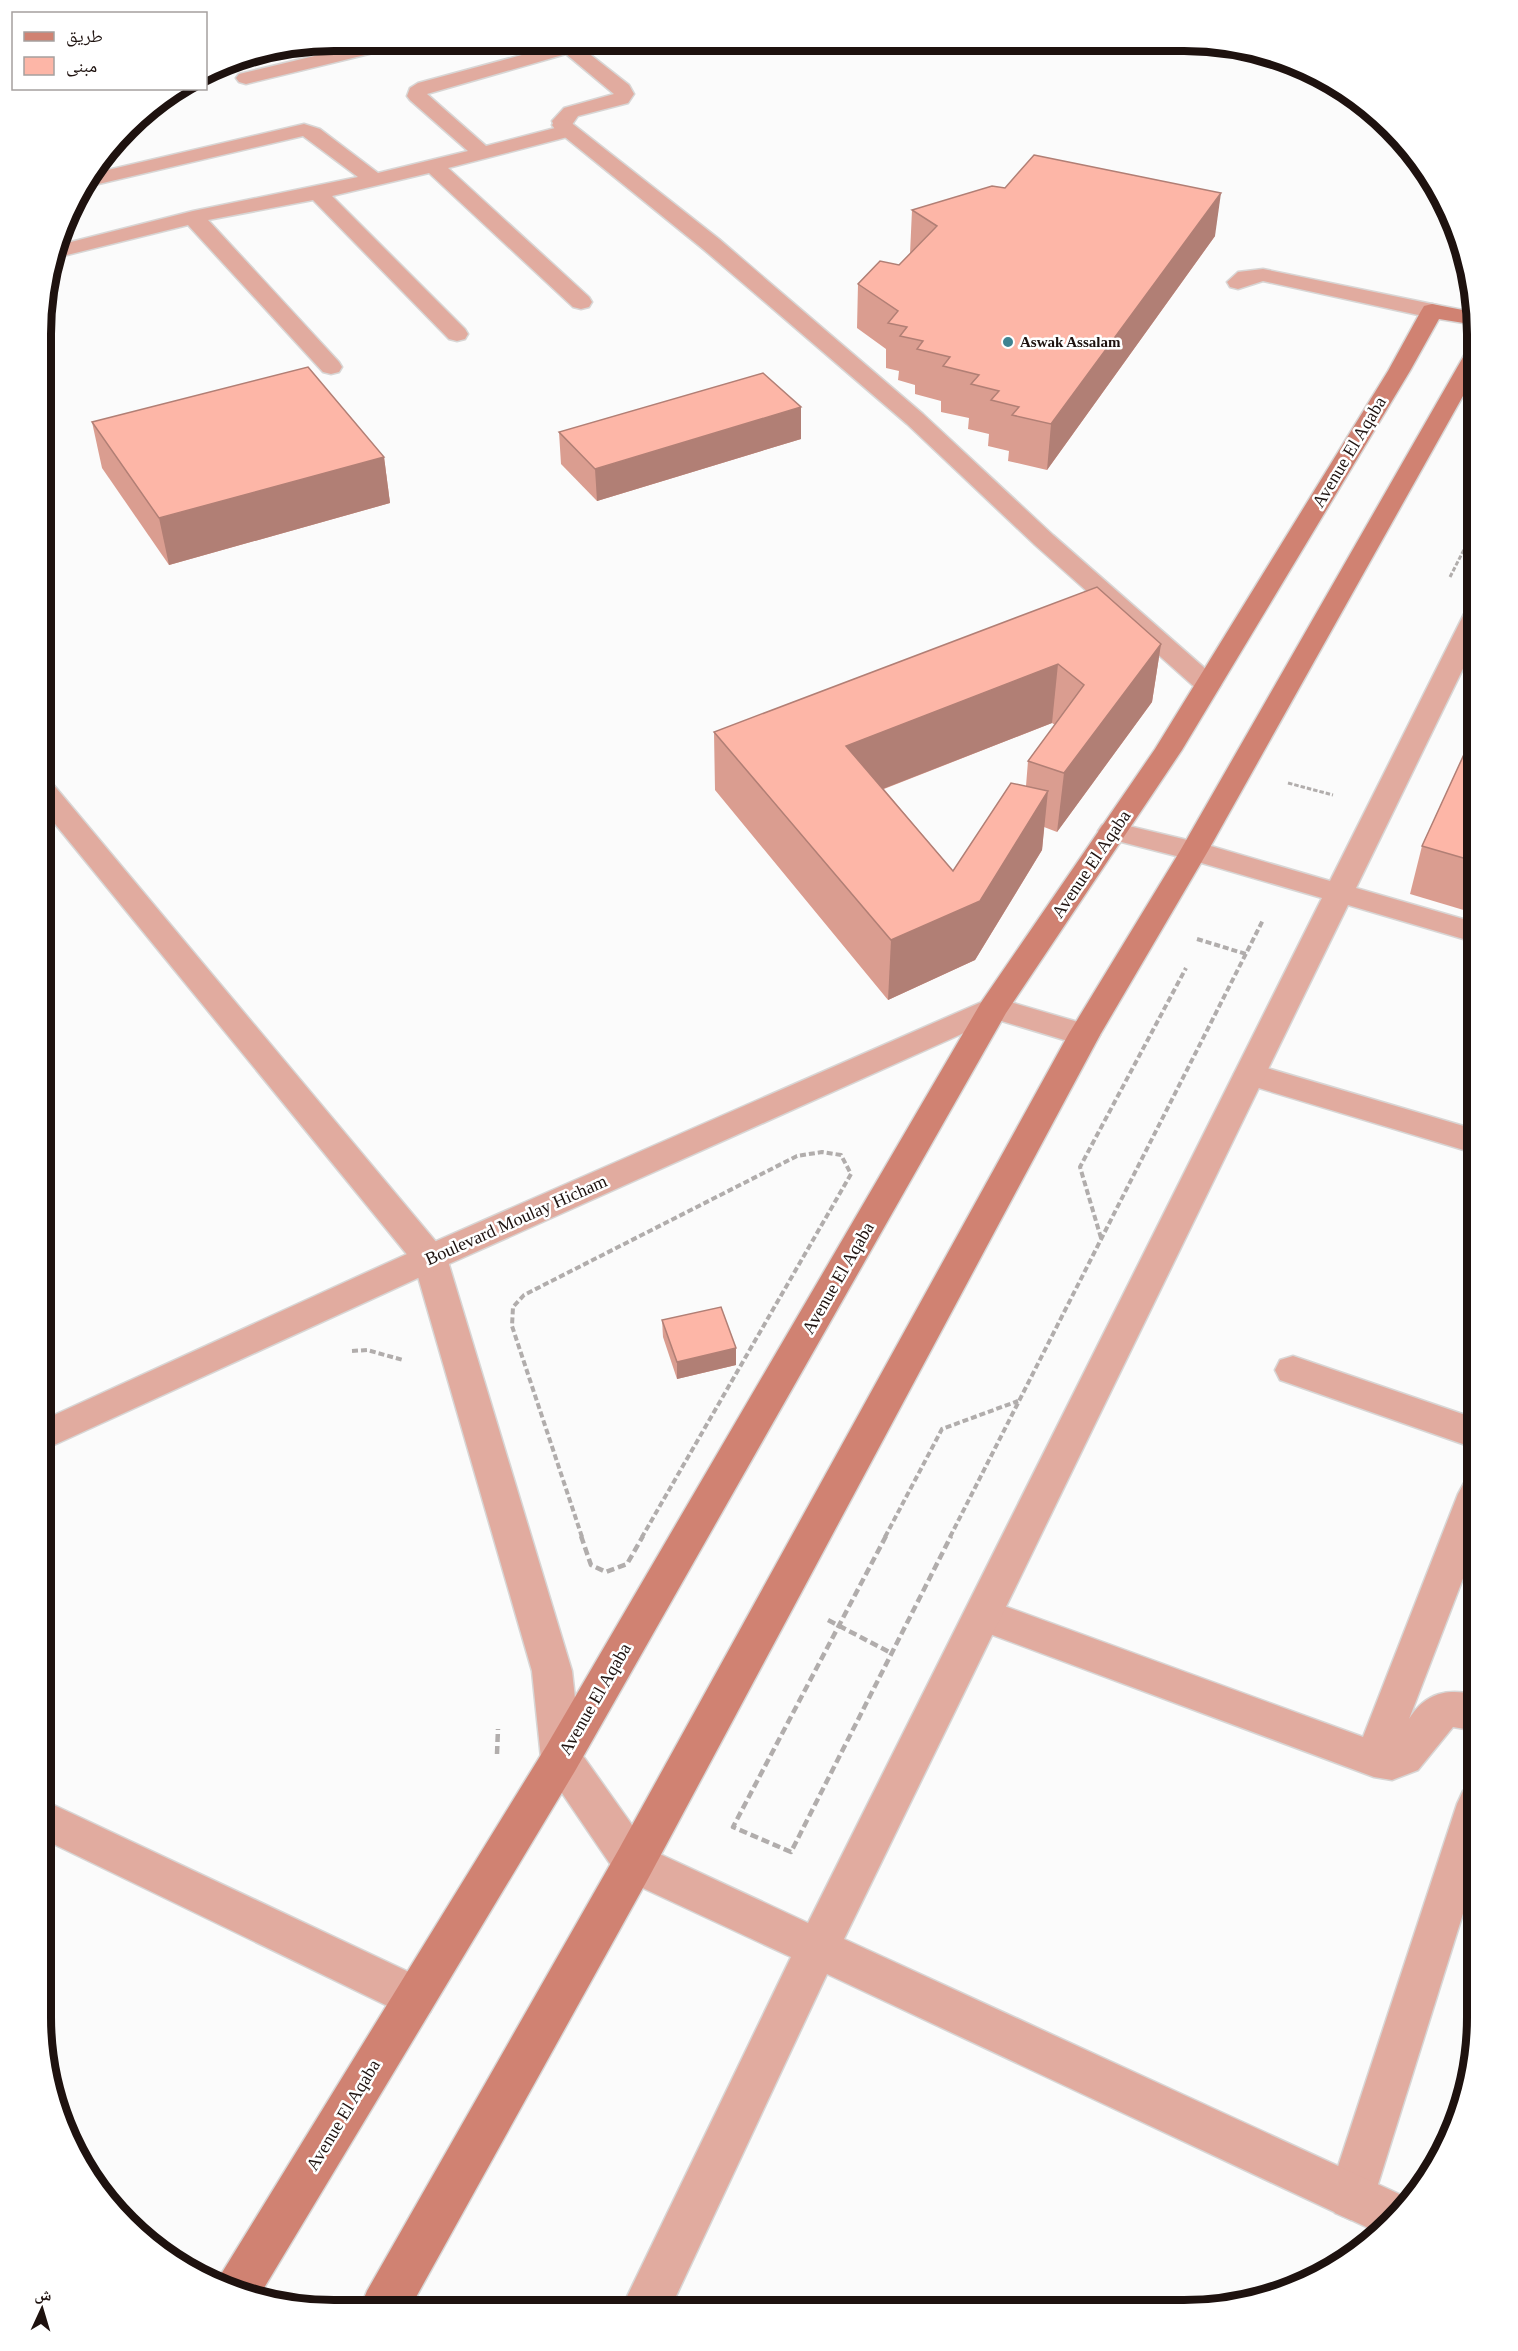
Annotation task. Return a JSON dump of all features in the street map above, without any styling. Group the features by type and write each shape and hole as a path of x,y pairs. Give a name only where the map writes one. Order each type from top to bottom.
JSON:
{"main road":[{"name":"Avenue El Aqaba","path":"240,2284 561,1758 993,1008 1168,750 1399,371 1432,311"},
{"path":"1432,311 1466,317"},
{"path":"388,2300 634,1863 1084,1035 1194,851 1467,371"}],"street":[{"path":"246,78 358,51"},
{"path":"482,153 417,96 417,92 425,87 545,51"},
{"path":"573,51 622,89 624,94 621,99 571,112 562,121 565,128 711,244 915,419 1053,547 1208,685"},
{"path":"64,250 193,217 318,193 433,166 565,128"},
{"path":"98,178 309,130 374,180"},
{"path":"433,166 581,302"},
{"path":"318,193 457,334"},
{"path":"193,217 332,367"},
{"path":"1238,282 1246,277 1263,275 1432,311"},
{"path":"649,2300 818,1948 985,1615 1467,634"},
{"path":"51,800 430,1258 552,1671 561,1758 634,1863 1388,2213"},
{"path":"1112,831 1194,851 1467,930"},
{"path":"993,1008 1084,1035"},
{"name":"Boulevard Moulay Hicham","path":"51,1432 430,1258 993,1008"},
{"path":"1250,1074 1467,1139"},
{"path":"1293,1370 1467,1431"},
{"path":"1374,1759 1467,1520"},
{"path":"985,1615 1374,1759 1392,1762 1406,1756 1437,1713 1449,1708 1467,1711"},
{"path":"51,1823 415,1997"},
{"path":"1351,2197 1467,1835"}],"path":[{"path":"1287,783 1336,796"},
{"path":"1018,1401 942,1429 733,1827 792,1852 1263,919 1252,916"},
{"path":"1195,951 1205,932"},
{"path":"1200,940 1246,954"},
{"path":"1101,1238 1080,1167 1189,961"},
{"path":"822,1152 841,1155 850,1174 627,1564 606,1572 591,1565 512,1326 513,1307 524,1294 797,1156 822,1152"},
{"path":"346,1351 367,1350 405,1360 410,1368"},
{"path":"839,1626 891,1653"},
{"path":"496,1762 499,1717"}],"building":[{"name":"Aswak Assalam","path":"1034,155 1221,193 1051,424 1012,415 1019,407 991,400 999,391 971,384 979,375 943,366 950,357 917,349 923,341 900,336 907,327 888,323 898,311 858,284 880,261 899,265 937,226 912,210 992,186 1005,188"},
{"path":"308,367 384,457 159,518 92,422"},
{"path":"763,373 801,407 595,469 559,432"},
{"path":"1097,587 1161,644 1064,773 1028,761 1084,685 1058,664 846,746 953,871 1011,783 1048,791 980,901 891,940 714,732"},
{"path":"1467,748 1467,859 1422,846"},
{"path":"721,1307 736,1348 677,1362 662,1320"}],"place":[{"name":"Aswak Assalam","path":"1008,342"}]}
